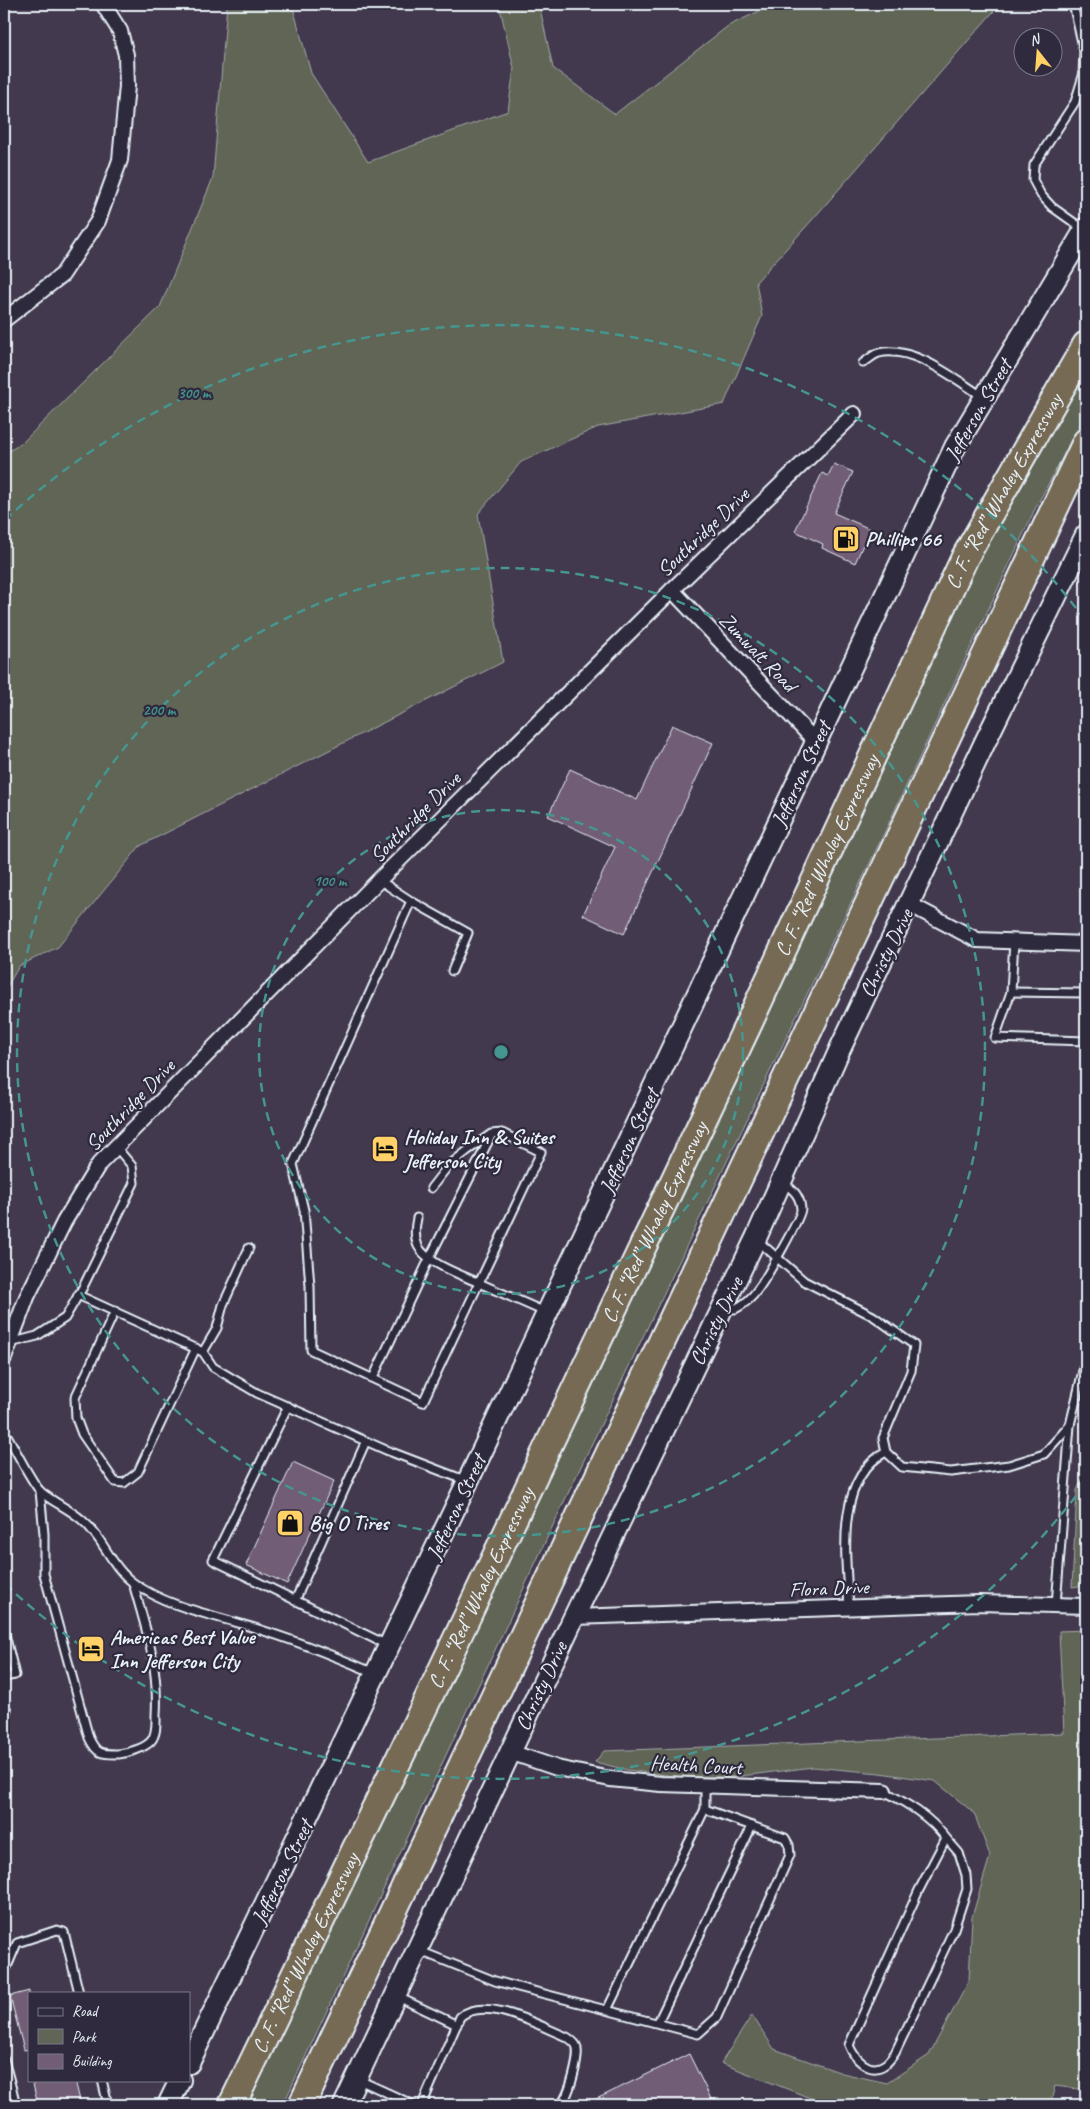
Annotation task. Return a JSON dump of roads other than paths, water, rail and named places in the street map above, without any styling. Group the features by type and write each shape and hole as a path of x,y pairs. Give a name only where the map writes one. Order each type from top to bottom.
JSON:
{"highway":[{"name":"C. F. “Red” Whaley Expressway","path":"232,2105 428,1699 735,1052 966,557 1056,394 1086,346"},
{"path":"302,2105 1086,442"}],"street":[{"path":"4,320 62,275 98,221 120,160 127,86 126,55 120,31 103,4"},
{"name":"Jefferson Street","path":"190,2061 468,1482 955,447 1086,229"},
{"name":"Southridge Drive","path":"4,1358 26,1297 64,1222 99,1164 379,880 672,590 854,414"},
{"name":"Christy Drive","path":"344,2105 574,1617 756,1238 840,1048 986,740 1086,535"},
{"name":"Zumwalt Road","path":"672,590 816,742"},
{"path":"909,904 977,940 1086,944"},
{"name":"Flora Drive","path":"574,1617 978,1602 1086,1606"},
{"name":"Health Court","path":"510,1752 557,1768 610,1779 705,1786 884,1791"},
{"path":"168,2105 179,2082"}],"lane":[{"path":"1073,4 1084,51 1082,76 1074,102 1034,165 1033,180 1041,196 1052,207 1086,229"},
{"path":"863,363 878,353 896,352 912,355 938,367 985,397"},
{"path":"379,880 411,901 468,933 452,971"},
{"path":"411,901 293,1164 304,1210 310,1286 312,1350 423,1402 541,1152 502,1133 491,1134 448,1166 431,1188"},
{"path":"1014,942 1011,992 995,1038 1086,1041"},
{"path":"1011,992 1086,993"},
{"path":"373,1378 491,1134"},
{"path":"9,1343 37,1336 64,1318 78,1295 134,1183 132,1166 116,1146"},
{"path":"724,1304 735,1309 745,1304 759,1289 790,1236 802,1211 797,1193 781,1181"},
{"path":"417,1218 415,1232 418,1247 429,1259 548,1313"},
{"path":"756,1238 804,1280 873,1316 914,1346 911,1371 883,1438 886,1452 902,1467 951,1472 1009,1465 1044,1454 1070,1425"},
{"path":"203,1352 217,1328 223,1305 249,1248"},
{"path":"78,1295 196,1348 203,1352 213,1367 257,1393 366,1441 468,1482"},
{"path":"115,1311 75,1398 76,1418 82,1434 115,1482 124,1483 138,1472 196,1348"},
{"path":"1056,1605 1070,1425 1086,1358"},
{"path":"288,1406 213,1560 389,1646"},
{"path":"4,1434 8,1437 40,1491 82,1520 98,1538 121,1573 133,1583 154,1596 180,1606 290,1639 376,1674"},
{"path":"295,1601 366,1441"},
{"path":"849,1607 845,1543 850,1498 858,1480 877,1456 886,1452"},
{"path":"40,1491 44,1534 44,1574 89,1738 94,1748 103,1754 127,1753 151,1742 155,1732 158,1692 154,1657 133,1583"},
{"path":"4,1630 14,1674 4,1678"},
{"path":"607,2010 705,1809 705,1786"},
{"path":"884,1791 917,1809 934,1823 959,1853 966,1875 967,1889 954,1929 895,2053 885,2065 875,2068 859,2062 853,2056 849,2045 915,1899 946,1838"},
{"path":"417,1950 494,1981 658,2022 698,2034 717,2017 790,1855 789,1845 785,1838 705,1809"},
{"path":"658,2022 752,1826"},
{"path":"4,1974 17,1943 57,1930 64,1932 79,1992"},
{"path":"395,1996 457,2025"},
{"path":"422,2105 460,2017 468,2011 496,2009 568,2037 576,2045 578,2053 571,2086 564,2102 560,2105"},
{"path":"4,2059 16,2105"},
{"path":"356,2079 414,2105"},
{"path":"102,2082 108,2105"}],"place":[{"name":"Phillips 66","path":"846,539"},
{"name":"Holiday Inn & Suites Jefferson City","path":"385,1149"},
{"name":"Big O Tires","path":"290,1523"},
{"name":"Americas Best Value Inn Jefferson City","path":"91,1649"}]}
